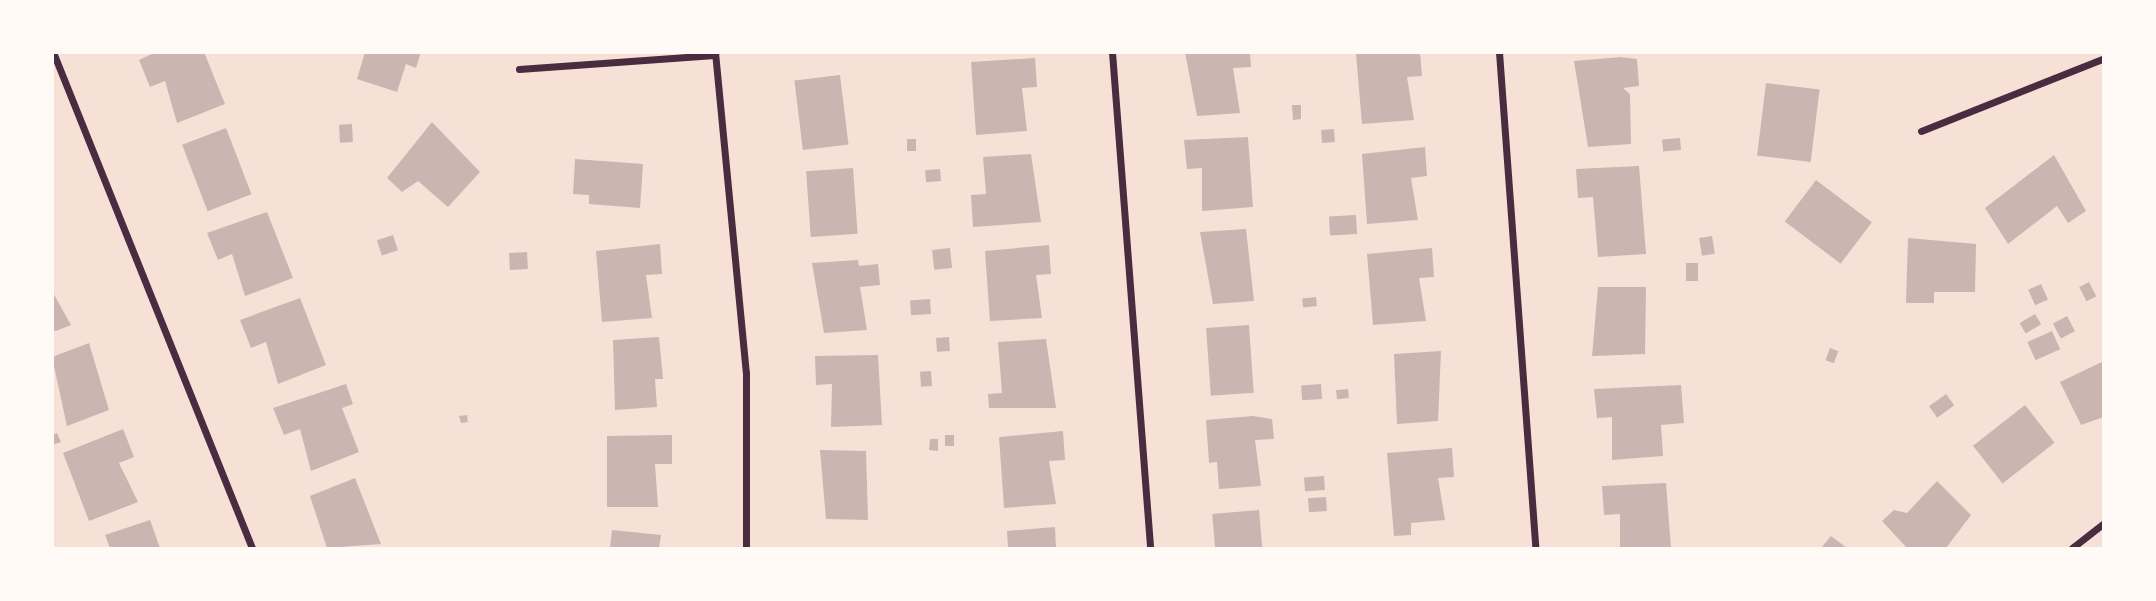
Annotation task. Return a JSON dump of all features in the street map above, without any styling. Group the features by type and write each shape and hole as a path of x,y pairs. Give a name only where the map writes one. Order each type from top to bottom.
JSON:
{"street":[{"path":"53,52 252,548"},
{"path":"1112,52 1150,548"},
{"path":"1499,52 1535,548"},
{"path":"519,69 715,54 746,373 747,548"},
{"path":"1922,131 2104,58"},
{"path":"2072,548 2104,523"}],"building":[{"path":"156,52 204,52 225,104 177,123 165,81 150,87 139,60"},
{"path":"365,52 421,52 416,68 406,64 397,92 357,79"},
{"path":"1185,52 1250,52 1251,67 1233,68 1240,113 1197,116"},
{"path":"1420,52 1422,76 1407,77 1414,120 1362,124 1356,54"},
{"path":"1621,57 1637,59 1639,86 1623,88 1630,94 1631,144 1588,147 1574,61"},
{"path":"1035,58 1037,87 1022,88 1027,131 976,135 971,62"},
{"path":"840,75 849,144 803,150 794,81"},
{"path":"1766,83 1820,90 1811,162 1757,155"},
{"path":"1292,105 1301,105 1301,119 1293,120"},
{"path":"432,122 480,172 448,207 418,181 402,192 387,178"},
{"path":"352,124 353,142 340,143 339,125"},
{"path":"226,128 251,194 208,211 182,145"},
{"path":"1334,129 1335,142 1322,143 1321,130"},
{"path":"1248,137 1253,207 1202,211 1202,168 1187,169 1184,140"},
{"path":"1680,138 1681,150 1663,152 1662,140"},
{"path":"907,139 916,139 916,151 907,151"},
{"path":"1425,147 1427,176 1411,178 1418,220 1367,224 1362,154"},
{"path":"1031,154 1041,222 973,227 971,195 986,194 983,157"},
{"path":"2054,155 2086,211 2068,223 2057,206 2008,244 1985,208"},
{"path":"575,159 643,164 640,208 589,204 589,195 573,194"},
{"path":"1639,166 1646,254 1598,257 1593,197 1578,198 1576,169"},
{"path":"853,168 858,234 811,237 806,171"},
{"path":"940,169 941,181 926,182 925,170"},
{"path":"1816,180 1872,222 1841,264 1785,222"},
{"path":"267,212 293,278 245,296 232,254 218,260 207,233"},
{"path":"1356,215 1357,234 1330,235 1329,216"},
{"path":"1246,229 1254,301 1213,304 1200,232"},
{"path":"393,235 398,250 382,255 377,240"},
{"path":"1712,236 1715,254 1702,256 1699,238"},
{"path":"1908,238 1976,244 1975,292 1934,292 1934,303 1906,303"},
{"path":"660,244 662,274 646,275 652,318 602,322 596,251"},
{"path":"1049,245 1051,274 1036,275 1042,318 990,321 985,251"},
{"path":"950,248 952,268 934,270 932,250"},
{"path":"1432,248 1434,277 1419,278 1426,321 1373,325 1367,254"},
{"path":"527,252 528,269 510,270 509,253"},
{"path":"858,260 859,266 878,264 880,285 860,287 867,330 824,333 812,263"},
{"path":"1686,263 1698,263 1698,281 1686,281"},
{"path":"2089,282 2096,296 2086,301 2079,287"},
{"path":"2041,284 2048,300 2035,305 2028,290"},
{"path":"1598,287 1646,287 1645,354 1592,356"},
{"path":"52,291 71,325 56,331 52,330"},
{"path":"1316,297 1317,306 1303,307 1302,298"},
{"path":"300,298 326,365 278,384 266,342 251,348 240,320"},
{"path":"930,299 931,314 911,315 910,300"},
{"path":"2035,314 2041,324 2026,334 2020,323"},
{"path":"2067,316 2075,331 2061,339 2053,324"},
{"path":"1249,325 1254,393 1211,396 1206,328"},
{"path":"2052,331 2060,349 2035,360 2027,342"},
{"path":"659,337 663,379 655,379 657,407 615,410 613,340"},
{"path":"949,337 950,351 937,352 936,338"},
{"path":"1046,339 1056,408 989,408 988,394 1002,393 998,342"},
{"path":"89,343 109,410 67,426 52,357"},
{"path":"1830,348 1838,351 1834,363 1825,360"},
{"path":"1441,351 1438,421 1397,424 1394,354"},
{"path":"878,355 882,425 831,427 832,384 816,385 815,356"},
{"path":"2104,361 2104,417 2081,425 2060,382"},
{"path":"931,371 932,386 921,387 920,372"},
{"path":"346,384 353,404 342,408 359,452 311,471 300,429 284,435 273,408"},
{"path":"1321,384 1322,399 1302,400 1301,385"},
{"path":"1681,385 1684,423 1661,425 1663,456 1612,460 1612,417 1597,418 1594,389"},
{"path":"1348,389 1349,398 1337,399 1336,390"},
{"path":"1946,394 1954,405 1937,418 1929,406"},
{"path":"2025,405 2055,443 2003,483 1973,446"},
{"path":"467,415 468,422 461,423 459,416"},
{"path":"1253,416 1272,419 1274,439 1255,440 1261,486 1219,489 1217,462 1209,463 1206,420"},
{"path":"123,429 134,457 119,463 138,502 89,521 63,453"},
{"path":"1063,431 1065,460 1049,461 1056,504 1004,508 999,437"},
{"path":"57,433 61,442 52,445 52,435"},
{"path":"672,435 672,464 655,464 658,507 607,507 607,436"},
{"path":"945,435 954,435 954,446 945,446"},
{"path":"930,439 938,439 938,451 929,450"},
{"path":"1452,448 1454,477 1438,478 1445,520 1411,523 1411,535 1394,536 1387,453"},
{"path":"820,450 866,451 868,520 826,519"},
{"path":"1324,476 1325,490 1305,491 1304,477"},
{"path":"355,478 381,544 327,548 310,496"},
{"path":"1937,481 1971,515 1946,548 1907,548 1882,521 1894,510 1907,513"},
{"path":"1666,483 1671,548 1620,548 1620,514 1604,515 1602,486"},
{"path":"1326,497 1327,511 1309,512 1308,498"},
{"path":"1259,510 1262,548 1215,548 1212,514"},
{"path":"150,520 160,548 110,548 105,535"},
{"path":"1055,527 1056,548 1008,548 1007,531"},
{"path":"612,530 661,535 659,548 610,548"},
{"path":"1831,536 1847,548 1821,548"}]}
